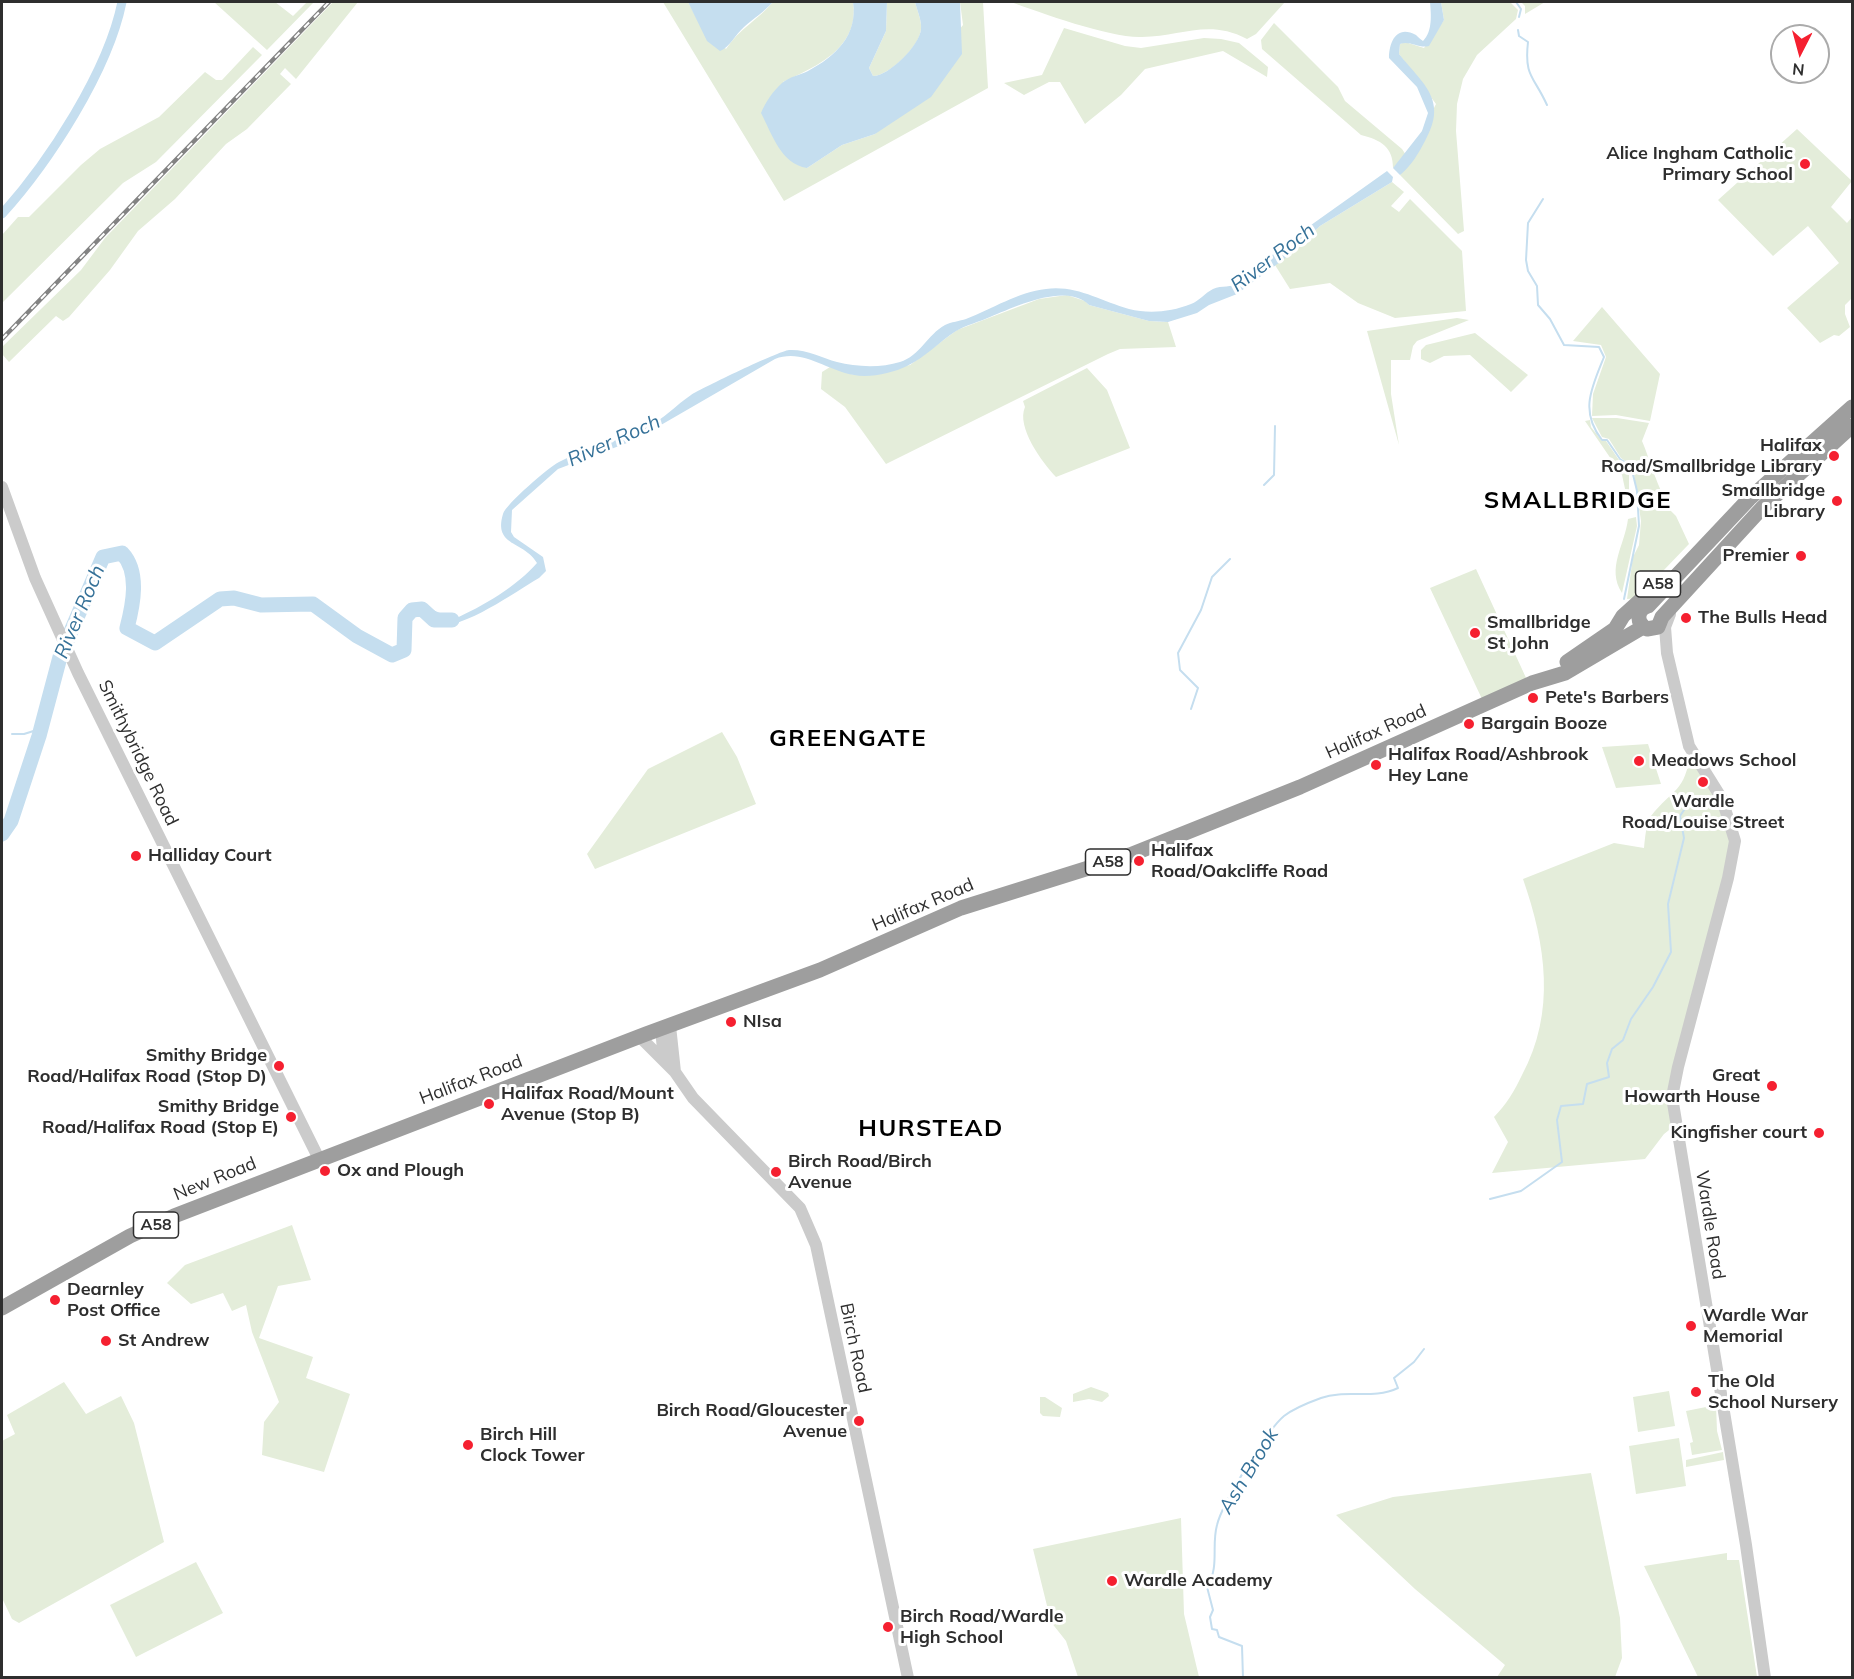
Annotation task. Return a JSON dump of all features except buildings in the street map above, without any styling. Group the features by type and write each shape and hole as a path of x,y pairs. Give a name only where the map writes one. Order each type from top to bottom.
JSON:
{"highway":[{"name":"Halifax Road","path":"1615,629 1623,616 1699,545 1710,540 1757,491 1852,407"},
{"name":"Halifax Road","path":"319,1159 820,970 989,898 1130,855 1300,787 1539,681 1565,673 1653,622 1683,595 1762,508 1852,426"},
{"name":"A58","path":"1653,622 1710,540"},
{"name":"Halifax Road","path":"1539,681 1615,629 1653,622"},
{"name":"New Road","path":"2,1308 130,1236 319,1159"}],"street":[{"name":"Smithybridge Road","path":"2,487 35,578 78,673 319,1159"},
{"name":"Wardle Road","path":"1653,622 1667,653 1689,746 1722,799 1735,841 1728,878 1672,1097 1746,1545 1765,1677"},
{"path":"664,1060 666,1027"},
{"name":"Birch Road","path":"666,1027 675,1072"},
{"name":"Birch Road","path":"640,1037 675,1072 693,1098 800,1208 816,1245 908,1677"}],"green space":[{"path":"214,2 275,2 293,16 307,2 314,2 267,50"},
{"path":"333,2 358,2 296,79 285,68 280,74 291,84 247,129 226,144 175,199 138,231 110,270 69,317 63,321 56,316 9,362 2,354 2,347 81,270 105,238"},
{"path":"663,2 688,2 697,19 726,49 773,2 853,2 850,31 843,43 822,62 783,82 807,168 842,145 875,134 963,25 960,2 983,2 988,88 784,201"},
{"path":"887,2 915,2 921,29 915,44 903,59 880,75 873,76 869,68 886,31"},
{"path":"1011,2 1285,2 1256,34 1247,39 1233,33 1206,29 1153,37 1126,36 1075,24"},
{"path":"1441,2 1510,2 1518,10 1516,19 1477,55 1463,79 1457,104 1456,131 1464,231 1458,234 1400,175 1436,104 1399,54 1400,44 1405,42 1424,48 1444,20"},
{"path":"1521,2 1545,2 1525,14 1525,6"},
{"path":"1274,23 1338,87 1345,101 1402,149 1406,155 1393,168 1391,155 1380,142 1361,135 1262,49 1261,40"},
{"path":"1064,28 1125,46 1141,48 1204,38 1239,43 1268,67 1267,77 1223,51 1145,69 1121,95 1085,124 1060,82 1049,82 1024,95 1004,83 1042,75"},
{"path":"253,47 262,55 156,162 123,183 2,303 2,235 18,217 29,217 100,149 159,117 205,72 216,80 222,80"},
{"name":"Alice Ingham Catholic Primary School","path":"1797,129 1852,181 1831,207 1847,223 1852,217 1852,298 1845,305 1845,314 1850,327 1839,336 1834,335 1820,343 1787,308 1839,263 1808,226 1773,256 1718,200"},
{"path":"1392,182 1404,192 1391,206 1399,212 1410,199 1462,251 1466,311 1395,318 1358,303 1330,283 1290,289 1275,265 1320,226"},
{"path":"1067,295 1085,301 1089,305 1149,321 1168,322 1176,347 1120,349 886,464 845,407 821,389 822,372 830,367 854,375 910,365 957,330 1039,299"},
{"path":"1602,307 1660,374 1650,421 1616,415 1592,416 1593,394 1606,357 1601,345 1573,341"},
{"path":"1457,318 1469,320 1417,341 1413,346 1410,360 1391,360 1391,394 1399,445 1367,331"},
{"path":"1475,333 1528,375 1511,392 1470,355 1444,356 1430,363 1421,359 1421,350 1426,345"},
{"path":"1087,368 1107,390 1130,448 1056,477 1044,463 1027,434 1023,401"},
{"path":"1592,418 1617,418 1649,423 1642,441 1668,502 1665,505 1676,516 1689,544 1637,598 1627,599 1633,557 1639,545 1641,521 1633,467 1621,458 1609,439 1602,437"},
{"path":"1590,420 1591,427 1602,441 1606,441 1619,460 1629,468 1629,499 1622,475 1585,421"},
{"path":"1636,517 1637,526 1622,593 1616,575 1616,565 1628,519"},
{"path":"1476,569 1527,680 1482,699 1430,588"},
{"path":"722,732 737,757 756,804 595,869 587,854 648,769"},
{"path":"1648,744 1661,784 1616,788 1602,747"},
{"path":"1690,752 1720,800 1732,841 1674,1066 1673,1127 1664,1134 1645,1159 1492,1173 1508,1142 1494,1117 1513,1092 1533,1051 1540,1027 1543,1003 1542,953 1523,879 1614,843 1644,848 1649,819 1681,783"},
{"path":"292,1225 311,1280 278,1286 259,1338 313,1357 306,1378 350,1394 324,1472 262,1455 264,1422 279,1402 252,1332 246,1305 232,1311 223,1293 191,1304 167,1283 185,1265"},
{"path":"64,1382 86,1414 121,1396 134,1423 164,1542 19,1623 12,1619 2,1598 2,1441 15,1434 7,1415"},
{"path":"1091,1387 1108,1393 1109,1396 1102,1402 1089,1399 1073,1402 1073,1394"},
{"path":"1669,1391 1675,1426 1638,1432 1633,1397"},
{"path":"1040,1397 1045,1397 1062,1408 1060,1417 1043,1416 1040,1413"},
{"path":"1716,1405 1717,1431 1722,1450 1692,1455 1690,1443 1693,1442 1686,1411"},
{"path":"1679,1438 1686,1486 1636,1494 1629,1446"},
{"path":"1723,1452 1724,1460 1686,1467 1686,1460"},
{"path":"1591,1473 1620,1618 1622,1658 1615,1677 1497,1677 1505,1665 1415,1589 1336,1515 1393,1497"},
{"name":"Wardle Academy","path":"1181,1518 1184,1614 1199,1677 1078,1677 1066,1641 1051,1622 1033,1549"},
{"path":"1727,1553 1727,1560 1739,1560 1757,1677 1698,1677 1644,1566"},
{"path":"196,1562 223,1613 136,1657 110,1605"}],"water":[{"path":"688,2 773,2 744,27 727,47 720,51 707,41"},
{"path":"853,2 887,2 886,31 869,68 873,76 880,75 895,65 910,51 919,36 921,26 915,2 960,2 962,54 931,97 875,134 842,145 807,168 790,161 778,147 761,113 770,97 782,83 828,59 843,43 852,25"},
{"path":"1430,2 1441,2 1444,20 1429,46 1400,44 1399,54 1430,94 1434,114 1432,127 1420,150 1400,175 1393,168 1422,131 1428,113 1417,87 1389,58 1389,52 1392,41 1399,33 1409,32 1423,41 1430,27"},
{"path":"1387,171 1393,177 1392,182 1320,226 1284,259 1237,294 1209,305 1197,313 1168,322 1149,321 1089,305 1079,299 1054,296 1026,303 960,329 914,362 888,373 854,375 805,358 785,356 775,359 635,440 558,469 512,510 511,532 514,537 543,557 546,571 539,578 473,617 445,626 432,627 433,610 454,619 499,595 520,580 537,563 532,556 512,543 502,532 503,514 519,494 554,465 653,424 691,395 724,378 789,350 808,352 852,365 893,364 913,355 945,325 966,319 1005,301 1046,289 1078,291 1137,311 1160,311 1183,307 1194,303 1213,289 1239,283 1290,240"}],"waterway":[{"path":"2,214 39,169 90,86 115,29 122,2"},
{"name":"Ash Brook","path":"1516,2 1521,9 1519,17"},
{"name":"Ash Brook","path":"1518,30 1519,36 1528,42 1529,70 1547,105"},
{"name":"Ash Brook","path":"1543,199 1528,223 1526,260 1528,271 1537,286 1538,305 1550,319 1564,345 1599,347 1604,357 1592,389 1589,409 1591,419 1602,440 1607,440 1620,459 1631,466 1637,491 1639,526 1624,599"},
{"path":"1264,485 1274,475 1275,426"},
{"name":"River Roch","path":"2,834 11,821 39,736 60,657 103,557 122,553 128,561 133,589 127,628 155,643 220,599 234,598 261,605 313,604 357,636 392,655 404,650 405,618 412,610 422,609 434,620 452,620"},
{"path":"1191,709 1198,688 1180,670 1178,653 1201,610 1212,577 1230,559"},
{"path":"12,734 24,734 40,729"},
{"name":"Ash Brook","path":"1490,1199 1521,1191 1562,1162 1557,1120 1561,1106 1583,1104 1587,1084 1609,1077 1607,1063 1612,1049 1623,1040 1631,1019 1653,987 1671,952 1668,904 1684,838 1680,816 1686,807 1683,799"},
{"name":"Ash Brook","path":"1243,1678 1242,1646 1219,1637 1217,1630 1212,1629 1210,1617 1213,1610 1207,1587 1213,1572 1217,1525 1236,1485 1267,1436 1284,1416 1330,1395 1389,1392 1398,1388 1394,1378 1414,1362 1424,1349"}],"railway":[{"path":"2,339 329,2"}],"place":[{"name":"Alice Ingham Catholic Primary School","path":"1805,164"},
{"name":"Halifax Road/Smallbridge Library","path":"1834,456"},
{"name":"Smallbridge Library","path":"1837,501"},
{"name":"Premier","path":"1801,556"},
{"name":"The Bulls Head","path":"1686,618"},
{"name":"Smallbridge St John","path":"1475,633"},
{"name":"Pete's Barbers","path":"1533,698"},
{"name":"Bargain Booze","path":"1469,724"},
{"name":"Meadows School","path":"1639,761"},
{"name":"Halifax Road/Ashbrook Hey Lane","path":"1376,765"},
{"name":"Wardle Road/Louise Street","path":"1703,782"},
{"name":"Halliday Court","path":"136,856"},
{"name":"Halifax Road/Oakcliffe Road","path":"1139,861"},
{"name":"NIsa","path":"731,1022"},
{"name":"Smithy Bridge Road/Halifax Road (Stop D)","path":"279,1066"},
{"name":"Great Howarth House","path":"1772,1086"},
{"name":"Halifax Road/Mount Avenue (Stop B)","path":"489,1104"},
{"name":"Smithy Bridge Road/Halifax Road (Stop E)","path":"291,1117"},
{"name":"Kingfisher court","path":"1819,1133"},
{"name":"Ox and Plough","path":"325,1171"},
{"name":"Birch Road/Birch Avenue","path":"776,1172"},
{"name":"Dearnley Post Office","path":"55,1300"},
{"name":"Wardle War Memorial","path":"1691,1326"},
{"name":"St Andrew","path":"106,1341"},
{"name":"The Old School Nursery","path":"1696,1392"},
{"name":"Birch Road/Gloucester Avenue","path":"859,1421"},
{"name":"Birch Hill Clock Tower","path":"468,1445"},
{"name":"Wardle Academy","path":"1112,1581"},
{"name":"Birch Road/Wardle High School","path":"888,1627"}],"district":[{"name":"SMALLBRIDGE","path":"1578,501"},
{"name":"GREENGATE","path":"848,739"},
{"name":"HURSTEAD","path":"931,1129"}]}
